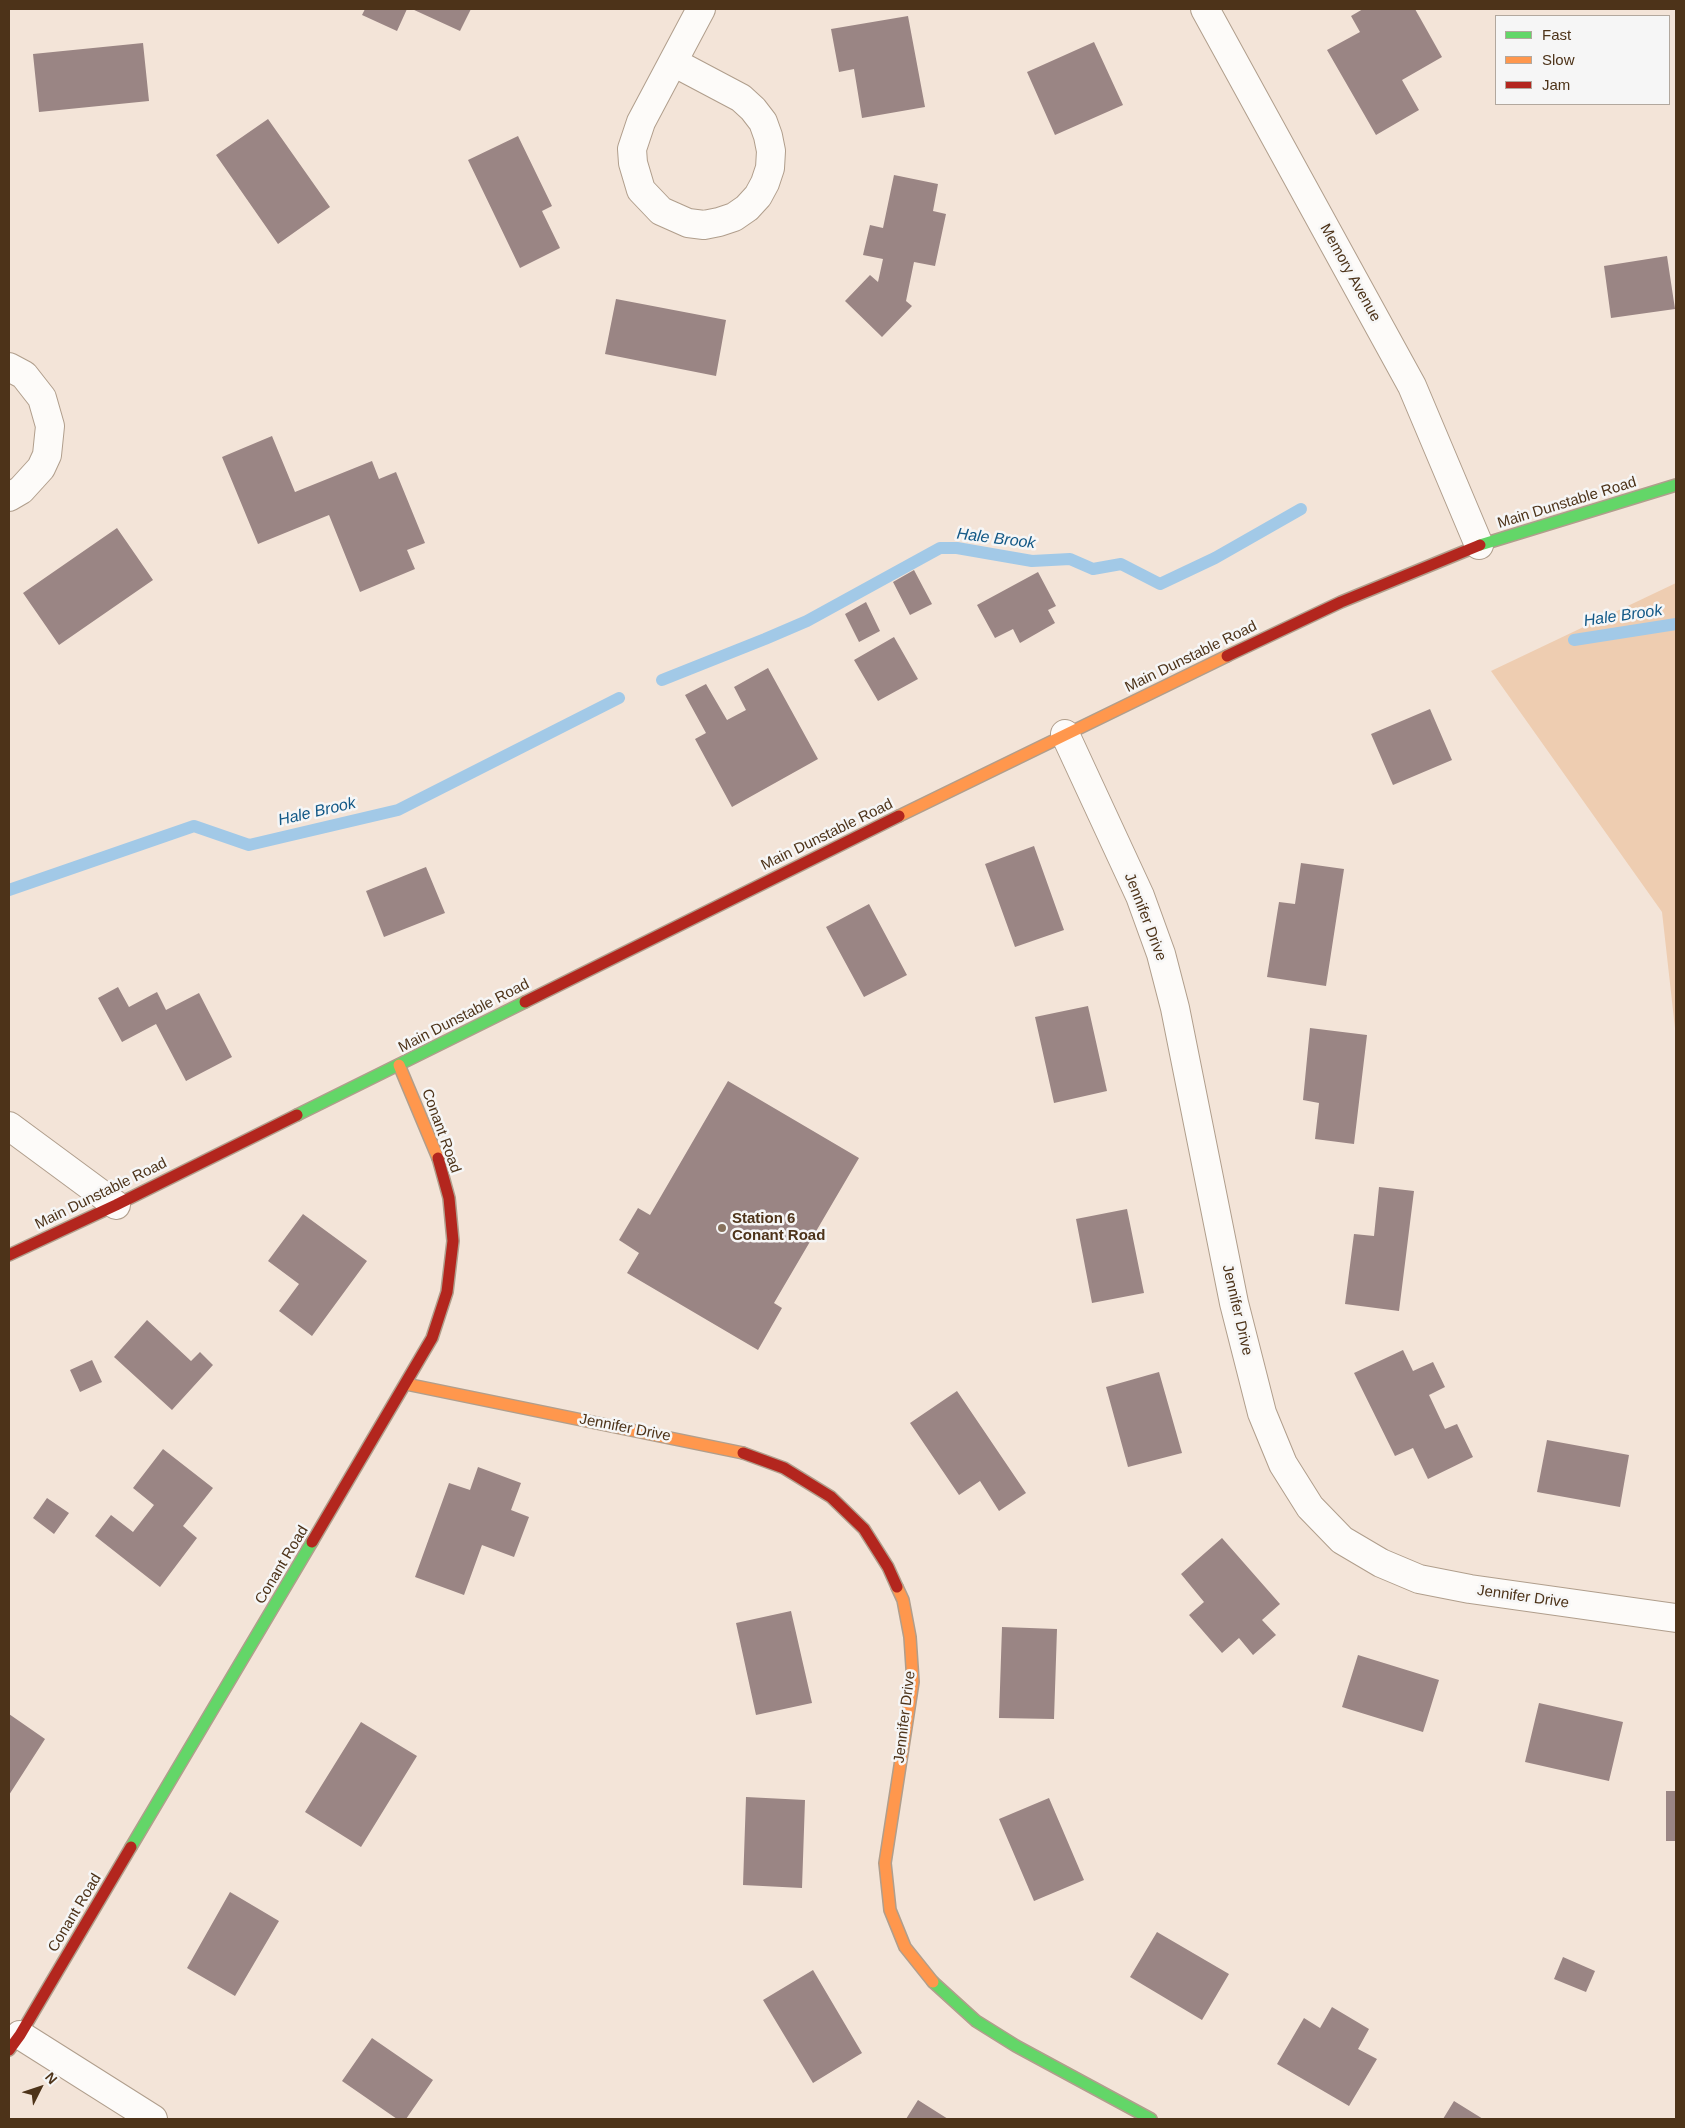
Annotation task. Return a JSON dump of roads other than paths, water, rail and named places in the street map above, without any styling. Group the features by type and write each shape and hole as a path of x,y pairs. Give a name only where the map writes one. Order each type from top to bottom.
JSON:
{"street":[{"path":"673,62 742,98 763,122 771,152 770,168 766,183 747,208 734,217 704,224 688,223 673,218 661,211 650,201 641,190 636,177 632,149 641,122 701,9"},
{"name":"Memory Avenue","path":"1205,9 1412,386 1479,545"},
{"path":"9,367 24,375 42,398 50,426 50,440 41,468 21,490 9,497"},
{"name":"Main Dunstable Road","path":"9,1256 116,1206 142,1191 1065,734 1341,602 1479,545 1676,485"},
{"name":"Jennifer Drive","path":"1065,734 1140,896 1161,954 1177,1018 1234,1303 1262,1413 1283,1464 1310,1508 1342,1540 1381,1563 1419,1579 1470,1589 1676,1618"},
{"name":"Conant Road","path":"14,2042 432,1338 447,1292 453,1241 449,1198 436,1152 399,1065"},
{"path":"9,1126 116,1206"},
{"name":"Jennifer Drive","path":"406,1384 738,1451 784,1468 831,1497 864,1530 888,1567 903,1600 910,1637 913,1682 885,1863 890,1910 905,1946 936,1986 976,2021 1016,2046 1151,2119"},
{"path":"14,2042 153,2119"}],"waterway":[{"name":"Hale Brook","path":"662,680 807,621 940,548 957,548 1032,561 1070,559 1093,569 1121,564 1160,584 1215,558 1301,509"},
{"name":"Hale Brook","path":"1574,640 1676,624"},
{"name":"Hale Brook","path":"9,890 194,826 249,845 398,810 619,698"}],"place":[{"name":"Station 6 Conant Road","path":"722,1228"}]}
